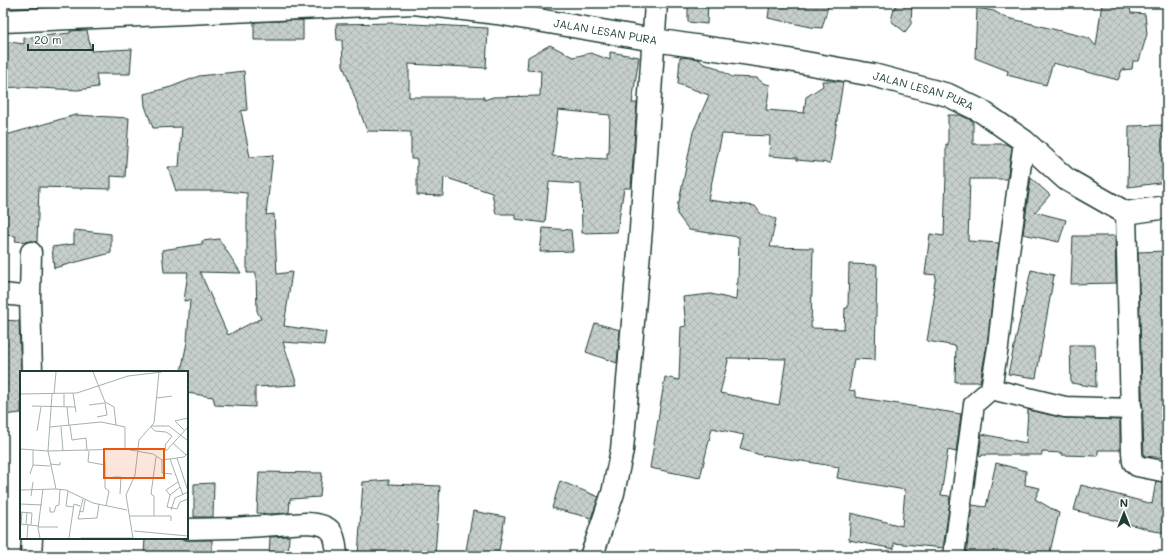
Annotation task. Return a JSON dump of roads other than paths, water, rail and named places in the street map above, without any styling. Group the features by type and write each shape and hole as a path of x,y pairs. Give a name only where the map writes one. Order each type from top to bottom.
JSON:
{"street":[{"name":"JALAN LESAN PURA","path":"3,21 323,5 414,3 497,14 654,40 783,59 873,75 948,95 981,111 1024,141 1066,179 1126,213"},
{"path":"591,556 613,494 622,450 641,229 656,3"},
{"path":"954,556 974,404 991,390 998,347 1024,141"},
{"path":"1167,207 1126,213 1133,462 1137,466 1167,472"},
{"path":"31,252 30,297 32,371"},
{"path":"3,294 30,297"},
{"path":"991,390 1065,407 1132,409"},
{"path":"188,529 314,523 332,530 336,539 337,556"},
{"path":"31,556 32,539"}]}
